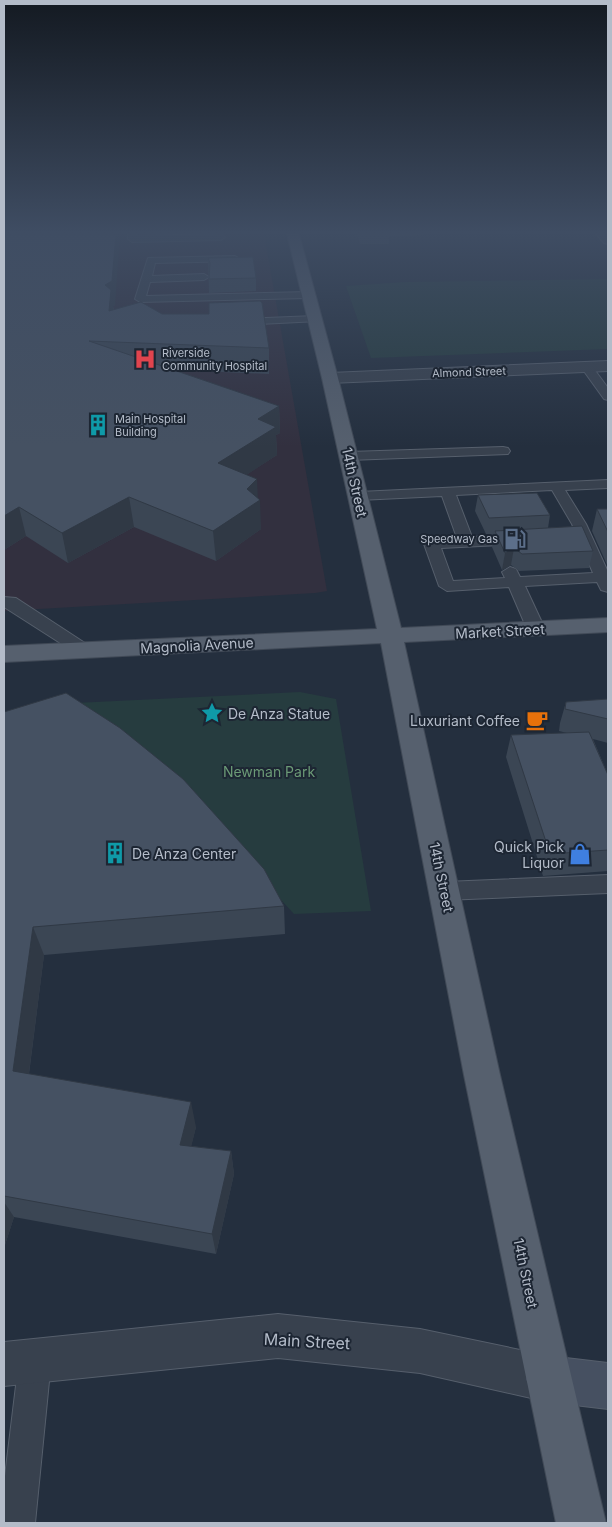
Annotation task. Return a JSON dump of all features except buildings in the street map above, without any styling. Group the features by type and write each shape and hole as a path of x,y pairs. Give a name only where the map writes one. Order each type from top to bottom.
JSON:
{"main road":[{"name":"14th Street","path":"312,306 350,456 391,636 482,1075 581,1523"},
{"name":"Market Street","path":"391,636 608,625"},
{"name":"Magnolia Avenue","path":"4,654 391,636"}],"street":[{"name":"Almond Street","path":"330,378 608,366"},
{"name":"Main Street","path":"19,1363 278,1336 420,1351 549,1379 608,1386"}],"lane":[{"path":"294,305 312,306"},
{"path":"134,310 312,306"},
{"path":"228,322 312,306"},
{"path":"587,367 608,396"},
{"path":"350,456 503,450"},
{"path":"359,496 608,484"},
{"path":"556,486 581,530 606,582"},
{"path":"448,492 466,542"},
{"path":"567,537 598,522"},
{"path":"536,543 534,538 499,545 466,542 432,544 447,586 512,577 551,575 606,582"},
{"path":"512,577 536,629"},
{"path":"4,602 10,602 85,651"},
{"path":"444,892 608,884"},
{"path":"17,1523 19,1363"}],"shaded area":[{"name":"Riverside Community Hospital","path":"4,305 277,305 327,591 4,611"}],"green space":[{"path":"353,305 608,305 608,349 371,358"},
{"name":"Newman Park","path":"300,692 336,699 371,911 294,914 183,793 54,704"}],"place":[{"name":"Riverside Community Hospital","path":"145,359"},
{"name":"Main Hospital Building","path":"98,425"},
{"name":"Speedway Gas","path":"515,539"},
{"name":"De Anza Statue","path":"212,713"},
{"name":"Luxuriant Coffee","path":"537,720"},
{"name":"De Anza Center","path":"115,853"},
{"name":"Quick Pick Liquor","path":"580,854"}]}
